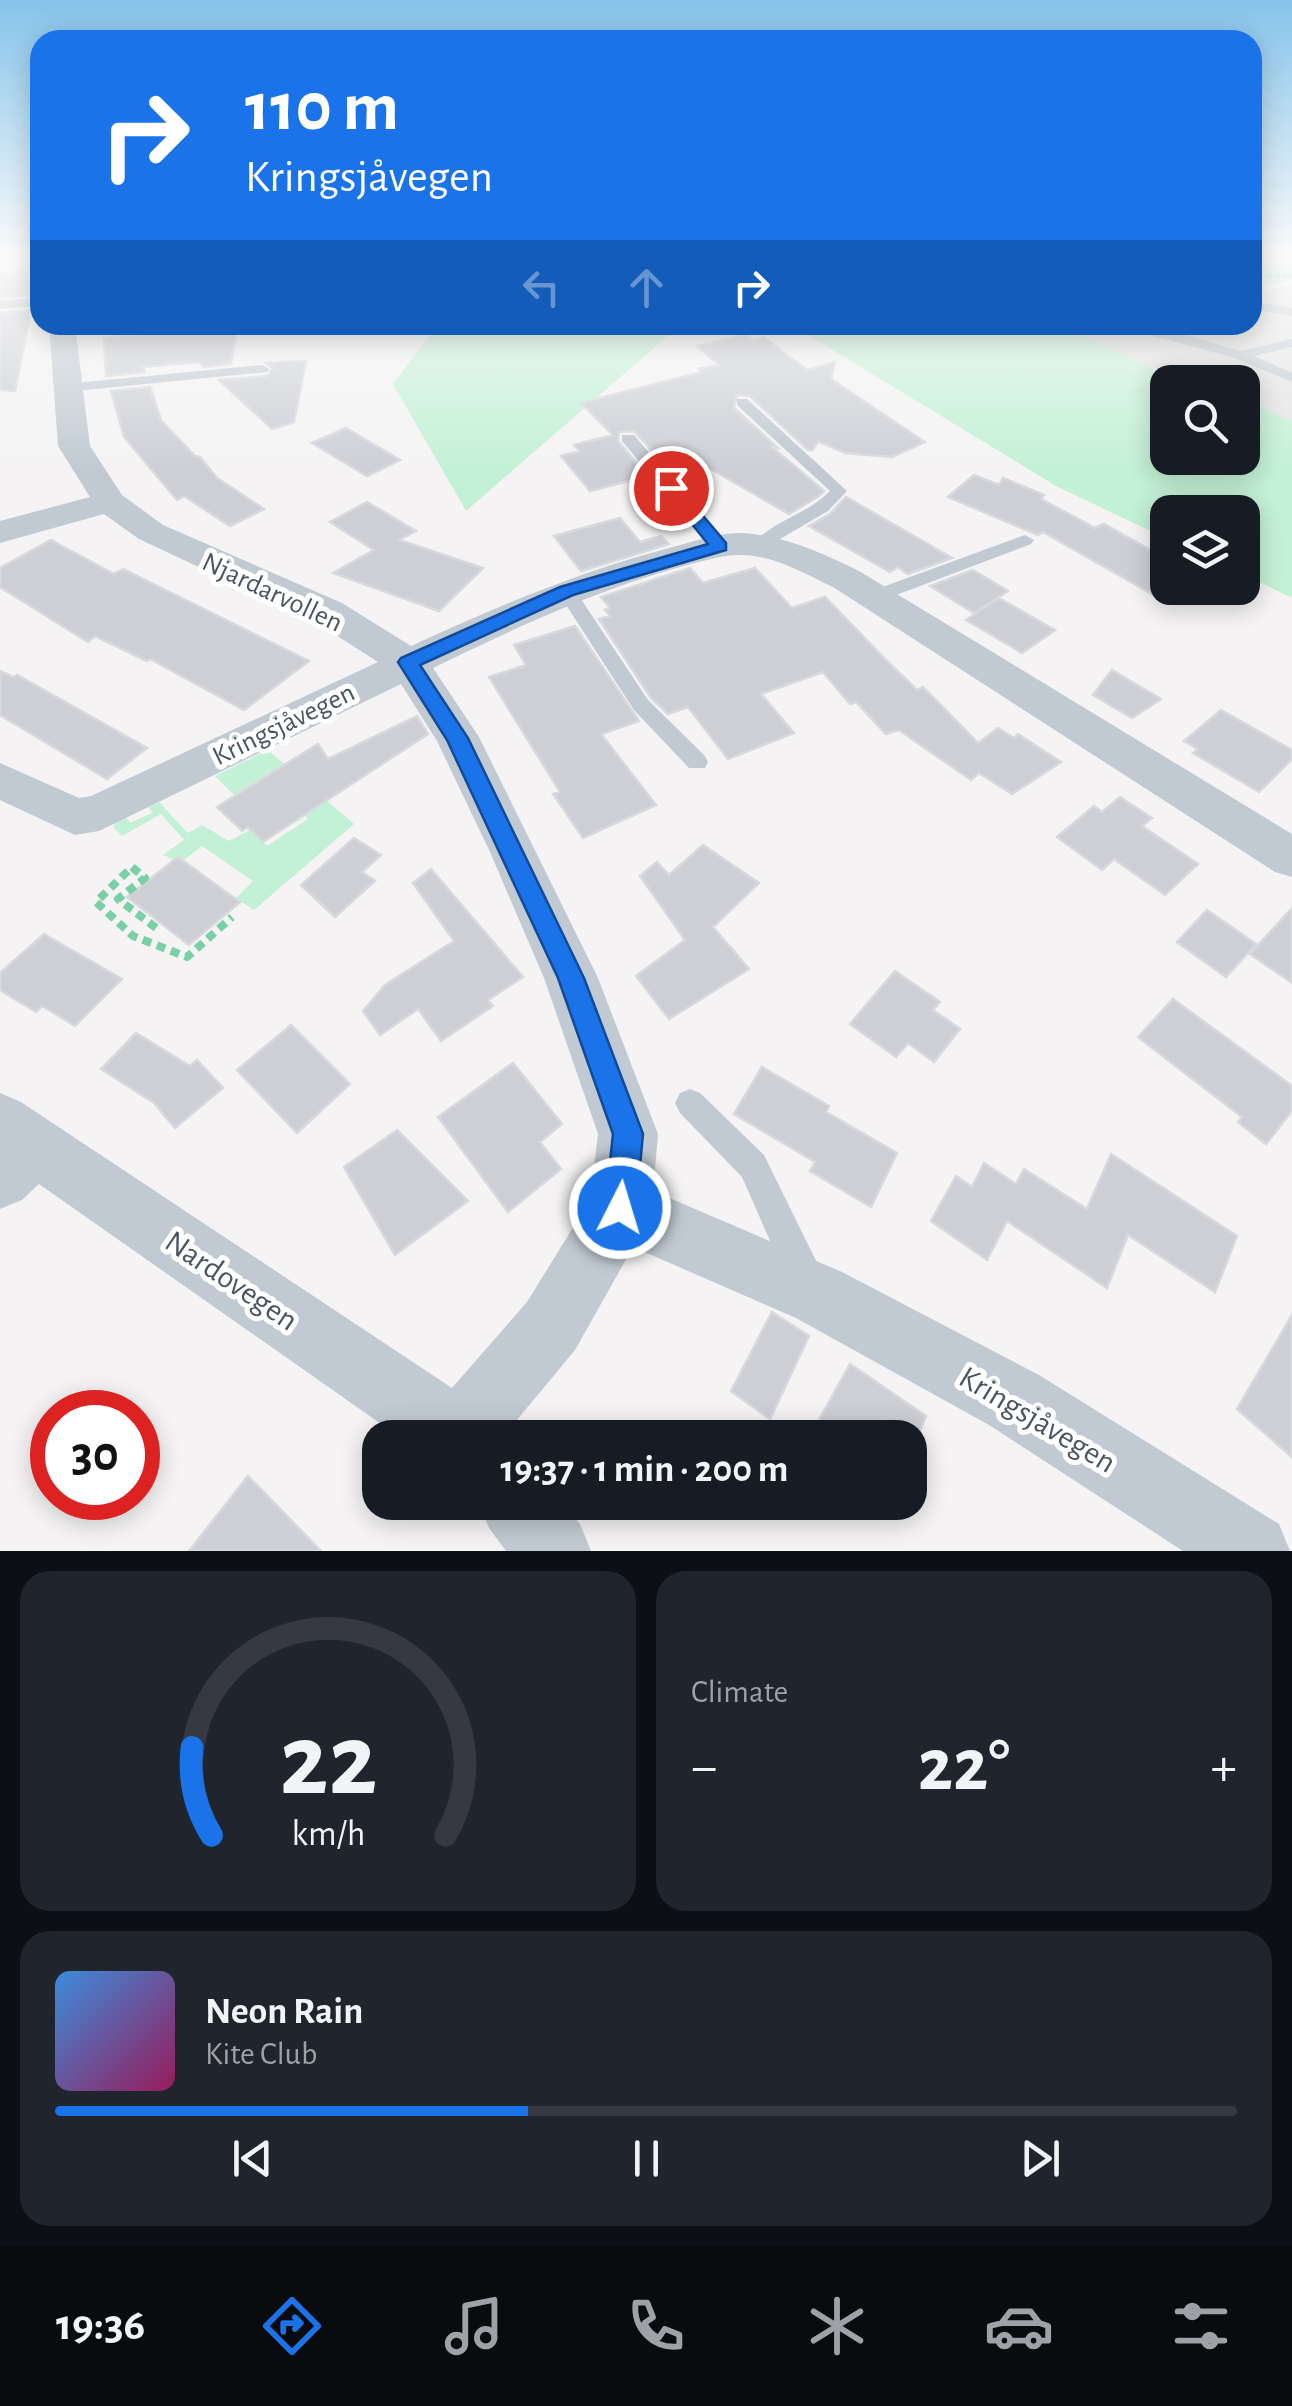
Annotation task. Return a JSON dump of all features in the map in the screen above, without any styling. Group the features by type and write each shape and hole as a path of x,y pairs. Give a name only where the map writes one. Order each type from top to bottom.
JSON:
{"street":[{"name":"Njardarvollen","path":"62,335 74,446 110,502 151,532 328,612 408,662 457,738 571,978 628,1134 620,1208 551,1326 474,1420"},
{"path":"0,532 110,502"},
{"name":"Kringsjåvegen","path":"0,780 74,816 99,813 408,662 566,591 719,546 760,545 817,564 876,596 1292,858"},
{"name":"Nardovegen","path":"11,1150 438,1420"},
{"name":"Kringsjåvegen","path":"620,1208 819,1295 1014,1400 1252,1551"},
{"path":"529,1520 553,1551"}],"lane":[{"path":"1165,335 1240,355 1292,378"},
{"path":"1240,355 1292,342"},
{"path":"65,388 262,369"},
{"path":"742,402 839,490 831,502 771,534 760,545"},
{"path":"628,438 719,546"},
{"path":"876,596 1025,540"},
{"path":"566,591 619,675 678,747 698,762"},
{"path":"690,1103 753,1166 782,1232 819,1295"}],"path":[{"path":"156,928 118,899 145,878 132,867 96,902 134,936 187,958 232,917"}],"shaded area":[{"path":"1262,325 1292,325 1292,426 1260,413 1260,365 1150,367 1070,335 1262,335"}],"green space":[{"path":"430,335 669,335 466,511 393,384"},
{"path":"808,335 1081,335 1150,367 1150,475 1260,475 1260,407 1292,422 1292,598 1260,582 1260,495 1150,495 1150,531 1056,486"},
{"path":"268,750 354,824 254,910 236,898 253,881 202,846 181,862 163,855 184,840 161,814 122,836 114,828 116,819 126,817 130,823 152,813 149,807 159,802 188,833 202,825 229,841 250,830 267,846 308,819 283,796 289,791 269,773 234,795 215,776"}],"building":[{"path":"0,325 28,325 15,391 0,390"},
{"path":"236,335 231,364 204,367 199,362 143,367 145,372 106,376 104,338"},
{"path":"746,335 753,340 764,337 807,370 835,362 831,379 925,442 892,457 845,453 818,441 813,450 808,450 750,396 737,395 734,408 824,491 789,514 695,460 679,480 634,431 619,432 618,441 647,476 590,491 561,456 579,451 574,445 613,435 581,403 719,365 697,346"},
{"path":"306,361 294,422 272,429 219,380 267,376 273,368 266,363"},
{"path":"150,387 161,420 217,478 264,509 230,526 184,496 177,500 124,437 111,391"},
{"path":"346,428 400,460 367,476 312,443"},
{"path":"974,475 999,485 1003,478 1044,495 1041,499 1095,528 1104,524 1150,550 1150,593 1043,532 1038,535 948,497"},
{"path":"846,497 952,558 908,574 898,567 890,572 809,526 830,514"},
{"path":"367,502 416,531 399,540 483,568 439,611 333,573 374,550 330,522"},
{"path":"620,518 640,542 661,536 669,544 581,571 554,536"},
{"path":"51,540 114,574 123,569 309,661 244,710 150,659 147,661 95,636 88,642 0,587 0,568"},
{"path":"690,568 703,583 755,568 792,608 825,597 917,690 923,687 978,743 998,728 1014,738 1018,734 1061,762 1012,794 979,773 971,780 899,730 886,734 856,702 850,704 823,672 761,694 794,733 728,759 688,707 668,714 651,698 599,619 610,616 605,610 610,608 601,597"},
{"path":"973,570 1008,591 974,613 930,586"},
{"path":"999,598 1055,630 1022,653 966,620"},
{"path":"575,626 639,721 601,734 656,805 583,838 553,794 560,792 489,677 526,665 514,645"},
{"path":"1112,670 1161,699 1132,718 1093,695"},
{"path":"0,671 17,675 147,748 107,779 0,715"},
{"path":"1221,710 1292,750 1292,759 1259,792 1193,753 1198,749 1184,741"},
{"path":"417,716 428,734 263,842 248,827 242,831 217,807 318,744 328,759"},
{"path":"1120,797 1152,818 1142,826 1198,864 1165,895 1114,859 1102,870 1057,837 1094,806 1102,812"},
{"path":"354,838 381,855 362,872 375,881 335,917 301,885"},
{"path":"703,845 759,883 713,927 749,969 669,1019 636,976 685,940 640,876 657,862 669,875"},
{"path":"178,857 240,902 189,945 127,897"},
{"path":"431,869 523,977 488,1000 493,1006 441,1041 418,1009 380,1035 363,1011 385,985 454,941 413,883"},
{"path":"1292,908 1292,983 1250,954"},
{"path":"1207,910 1256,944 1226,977 1177,942"},
{"path":"44,934 122,979 75,1026 42,1006 36,1012 0,990 0,973"},
{"path":"895,971 940,1002 933,1010 960,1029 934,1062 908,1043 896,1057 850,1024"},
{"path":"1173,999 1292,1086 1292,1111 1266,1144 1238,1122 1242,1117 1138,1037"},
{"path":"291,1025 350,1084 297,1133 237,1070"},
{"path":"136,1033 190,1066 197,1060 223,1088 175,1128 154,1103 101,1069"},
{"path":"513,1063 562,1124 540,1142 561,1169 508,1212 438,1117"},
{"path":"762,1067 829,1106 826,1112 897,1153 871,1207 810,1171 815,1162 734,1114"},
{"path":"397,1130 468,1201 395,1255 344,1167"},
{"path":"1111,1154 1237,1236 1215,1292 1128,1235 1107,1288 1007,1221 987,1260 931,1221 956,1176 972,1187 984,1163 1016,1184 1024,1169 1087,1209"},
{"path":"772,1312 809,1336 770,1419 731,1391"},
{"path":"1292,1315 1292,1457 1237,1409"},
{"path":"850,1364 926,1416 924,1420 819,1420"},
{"path":"248,1476 321,1551 189,1551"}],"route":[{"path":"620,1208 628,1134 571,978 457,738 408,662 566,591 719,546 671,488"}]}
